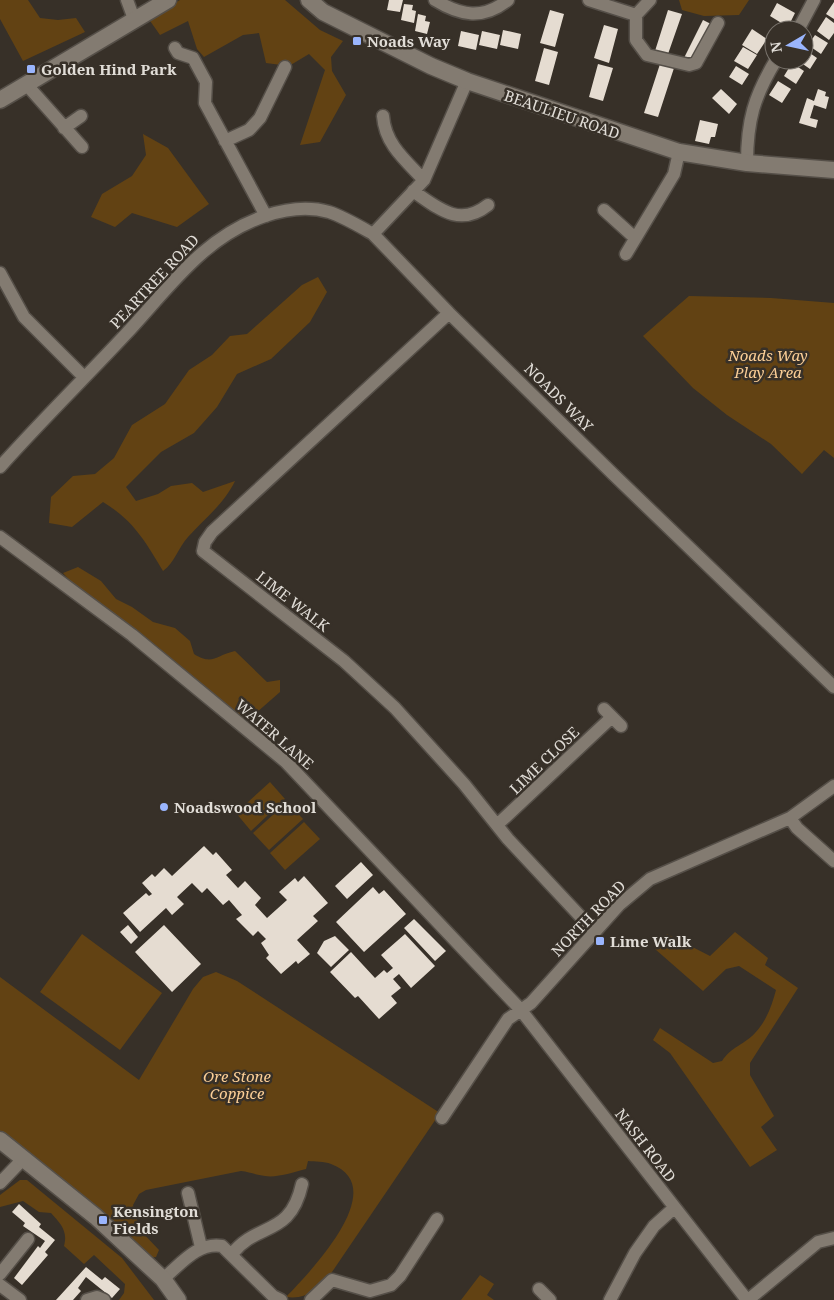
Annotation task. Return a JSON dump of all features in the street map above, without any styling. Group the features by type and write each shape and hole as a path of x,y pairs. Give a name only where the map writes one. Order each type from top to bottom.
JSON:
{"street":[{"path":"128,0 134,20"},
{"path":"0,100 168,0"},
{"name":"BEAULIEU ROAD","path":"309,0 332,16 431,66 530,104 679,152 747,163 834,170"},
{"path":"435,0 452,11 473,14 492,11 508,0"},
{"path":"588,0 636,15"},
{"path":"650,0 636,15 636,40 644,52 689,64 696,63 718,23"},
{"path":"803,20 814,0"},
{"path":"175,48 178,53 193,58 206,82 205,103 266,216"},
{"path":"225,141 250,130 260,118 285,67"},
{"path":"747,163 750,114 761,84 770,70"},
{"path":"373,234 424,180 468,81"},
{"path":"26,84 82,147"},
{"path":"64,128 81,116"},
{"path":"383,116 384,128 394,148 424,180"},
{"path":"626,254 674,174 679,152"},
{"path":"414,191 446,214 478,213 488,205"},
{"name":"PEARTREE ROAD","path":"0,467 199,254 236,228 266,216 292,209 318,210 340,216 373,234"},
{"path":"604,210 635,238"},
{"name":"NOADS WAY","path":"373,234 449,313 750,609 834,687"},
{"path":"0,273 24,317 84,377"},
{"name":"LIME WALK","path":"449,313 218,526 205,542 204,551 365,680 416,729 497,825 594,931"},
{"name":"WATER LANE","path":"0,537 132,635 286,762 520,1009"},
{"name":"LIME CLOSE","path":"497,825 612,717"},
{"name":"NORTH ROAD","path":"442,1118 508,1019 531,1003 619,905 650,879 790,818 834,786"},
{"path":"790,818 797,828 834,861"},
{"name":"NASH ROAD","path":"520,1009 674,1208 748,1300"},
{"path":"0,1140 96,1216 163,1279 178,1300"},
{"path":"0,1183 23,1159"},
{"path":"232,1254 240,1243 249,1237 272,1229 281,1222 298,1202 302,1184"},
{"path":"188,1193 202,1247"},
{"path":"610,1300 635,1253 654,1226 674,1208"},
{"path":"311,1300 332,1280 370,1291 391,1285 400,1276 438,1219"},
{"path":"748,1300 818,1242 834,1238"},
{"path":"0,1274 28,1239"},
{"path":"163,1279 202,1247 222,1246 232,1254 274,1299"},
{"path":"0,1285 20,1300"},
{"path":"539,1289 550,1300"},
{"path":"87,1300 97,1297 104,1300"}],"green space":[{"path":"0,0 28,0 40,18 58,20 76,18 85,32 23,61 0,19"},
{"path":"180,0 285,0 320,30 343,41 331,57 332,71 346,95 320,142 300,145 325,70 309,54 289,66 266,63 259,33 243,35 204,57 197,49 188,21 160,35 148,18"},
{"path":"679,0 749,0 739,15 704,16 682,10"},
{"path":"143,134 168,148 209,204 177,227 132,213 115,227 91,217 102,194 132,176 146,155"},
{"path":"318,277 327,292 310,322 271,359 237,374 217,407 194,433 161,452 126,487 136,501 158,494 171,486 192,483 203,492 235,481 220,504 194,530 174,559 163,571 138,532 114,509 103,502 72,527 49,523 51,497 73,476 95,474 114,458 132,425 165,404 189,370 212,355 230,336 247,334 302,285"},
{"name":"Noads Way Play Area","path":"689,296 771,298 834,303 834,458 824,450 802,474 771,444 727,415 693,388 643,336"},
{"path":"78,567 101,581 116,599 132,607 153,622 175,628 190,641 194,654 210,659 235,651 267,682 280,680 280,692 256,713 234,721 79,591 63,573"},
{"path":"270,782 285,799 251,831 236,813"},
{"path":"287,802 303,819 269,850 253,833"},
{"path":"304,822 320,839 285,870 270,853"},
{"path":"735,932 768,958 765,965 798,988 750,1063 750,1075 774,1116 761,1127 777,1150 750,1167 670,1053 653,1040 660,1028 713,1063 722,1061 730,1052 759,1029 773,1002 776,990 739,966 726,969 703,991 655,949 667,934 710,956"},
{"path":"82,934 162,993 120,1050 40,992"},
{"name":"Ore Stone Coppice","path":"216,972 237,981 440,1113 332,1272 312,1292 300,1297 286,1297 327,1250 350,1210 353,1191 348,1175 331,1164 308,1161 306,1169 280,1175 265,1176 241,1171 146,1190 139,1194 133,1205 140,1230 159,1250 156,1257 149,1258 0,1135 0,977 139,1080 193,989 203,977"},
{"path":"20,1180 27,1180 122,1258 154,1300 119,1300 124,1293 125,1284 94,1255 84,1264 64,1246 65,1236 61,1224 51,1213 39,1212 23,1201 0,1207 0,1195"},
{"path":"480,1275 494,1284 487,1295 494,1300 461,1300"}],"building":[{"path":"389,0 403,0 400,12 387,10"},
{"path":"834,2 834,19 826,14"},
{"path":"777,3 795,13 792,20 777,20 770,16"},
{"path":"404,4 413,5 412,10 416,11 414,23 401,20"},
{"path":"550,10 564,14 555,47 540,43"},
{"path":"668,10 682,14 668,54 655,51"},
{"path":"418,14 426,16 425,21 430,22 427,34 415,31"},
{"path":"826,17 834,23 834,33 829,40 817,31"},
{"path":"703,20 711,24 693,62 684,58"},
{"path":"604,25 618,29 609,63 594,58"},
{"path":"752,29 764,37 764,44 757,54 742,45"},
{"path":"503,30 521,34 518,49 500,45"},
{"path":"461,31 479,35 476,50 458,46"},
{"path":"482,31 500,35 497,49 479,45"},
{"path":"815,35 828,43 821,54 814,49"},
{"path":"743,47 757,55 748,69 734,61"},
{"path":"544,48 558,52 549,85 535,81"},
{"path":"598,64 613,68 603,101 589,97"},
{"path":"660,64 674,68 658,117 644,113"},
{"path":"736,66 749,74 742,85 729,77"},
{"path":"788,70 804,71 796,84 784,76"},
{"path":"778,81 791,89 782,103 769,95"},
{"path":"721,89 737,104 729,114 712,98"},
{"path":"818,89 826,92 825,96 829,97 826,109 814,105 810,118 818,120 816,128 799,123 807,98 814,101"},
{"path":"700,120 718,124 715,137 711,137 709,144 695,141"},
{"path":"204,846 213,855 216,852 232,870 226,875 238,888 245,881 261,898 255,905 267,918 287,900 279,892 295,878 298,882 304,876 328,903 313,916 318,921 297,940 310,954 298,964 296,961 281,974 266,958 269,955 261,943 266,939 258,931 253,936 236,919 242,915 229,900 223,905 207,888 202,893 192,883 177,897 184,904 172,915 166,908 140,932 123,913 146,893 149,896 152,894 142,883 152,874 155,877 164,868 172,876"},
{"path":"361,862 373,875 347,899 335,886"},
{"path":"373,887 379,894 384,890 406,914 364,952 336,922"},
{"path":"414,919 446,951 435,961 404,928"},
{"path":"128,925 138,937 131,944 120,932"},
{"path":"164,925 201,964 172,992 135,952"},
{"path":"405,934 435,966 411,988 399,974 393,979 401,988 391,996 397,1003 379,1019 358,996 355,998 330,972 351,952 375,978 384,970 387,973 393,968 381,955"},
{"path":"335,936 349,950 331,967 317,953 324,941"},
{"path":"19,1204 41,1224 39,1227 55,1240 45,1252 48,1255 22,1285 14,1278 38,1246 40,1248 45,1241 23,1226 25,1223 12,1212"},
{"path":"86,1267 102,1280 105,1277 120,1289 112,1298 86,1277 78,1288 81,1291 73,1300 56,1300"}],"place":[{"name":"Noads Way","path":"357,41"},
{"name":"Golden Hind Park","path":"31,69"},
{"name":"Noadswood School","path":"164,807"},
{"name":"Lime Walk","path":"600,941"},
{"name":"Kensington Fields","path":"103,1220"}]}
